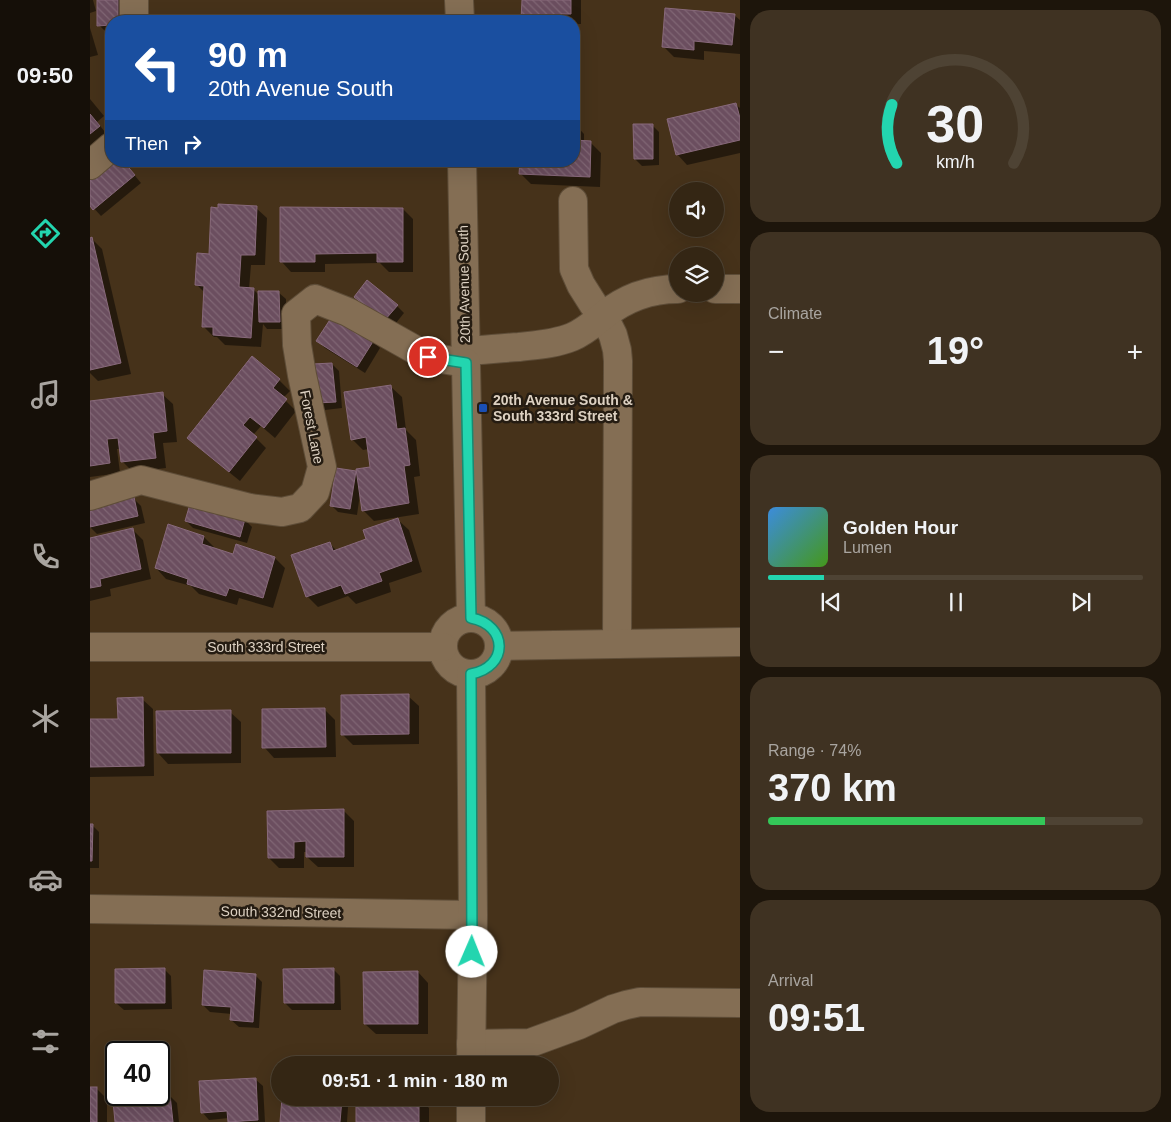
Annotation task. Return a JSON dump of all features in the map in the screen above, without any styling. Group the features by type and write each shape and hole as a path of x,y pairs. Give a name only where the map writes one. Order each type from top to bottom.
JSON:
{"street":[{"path":"134,0 134,15"},
{"path":"459,0 460,15"},
{"path":"90,165 105,152"},
{"name":"20th Avenue South","path":"462,167 471,618"},
{"path":"572,201 574,269 581,285 607,322 617,350 617,644"},
{"path":"466,357 560,342 589,328 602,316 629,299 646,293 669,289"},
{"path":"724,289 740,290"},
{"name":"Forest Lane","path":"90,496 141,480 250,508 282,512 300,508 315,492 322,467 297,345 296,314 315,299 348,312 428,357 466,357"},
{"path":"471,618 489,624 495,632 499,646 496,660 489,667 481,672 471,674 461,673 453,668 446,660 443,651 446,632 452,624 461,619 471,618"},
{"path":"499,646 740,642"},
{"name":"South 333rd Street","path":"90,647 443,647"},
{"path":"471,674 473,916 471,1055 530,1043 579,1025 614,1009 640,1002 740,1003"},
{"name":"South 332nd Street","path":"90,909 473,916"},
{"path":"470,1122 471,1106"}],"building":[{"path":"97,0 118,0 118,15 105,15 105,25 97,26"},
{"path":"522,0 571,0 571,14 521,15"},
{"path":"665,8 735,14 732,45 694,41 694,50 662,47"},
{"path":"736,103 740,118 740,140 676,155 667,119"},
{"path":"90,114 100,126 90,134"},
{"path":"633,124 653,124 653,159 634,159"},
{"path":"580,140 591,141 590,177 519,174 520,167 580,167"},
{"path":"106,167 128,167 135,175 93,210 90,206 90,180"},
{"path":"218,204 257,206 255,255 241,255 239,287 254,288 251,338 213,335 213,327 202,327 204,286 195,285 197,253 209,254 211,207 218,208"},
{"path":"280,207 403,208 403,262 377,262 377,253 315,254 315,262 280,262"},
{"path":"92,237 121,363 90,370 90,238"},
{"path":"367,280 398,305 384,321 354,297"},
{"path":"258,291 279,291 280,322 259,322"},
{"path":"333,315 374,340 357,367 316,341"},
{"path":"252,356 280,379 273,388 287,399 264,428 250,417 243,425 257,437 229,472 187,438"},
{"path":"332,363 336,402 316,403 313,364"},
{"path":"391,385 397,429 405,428 410,465 404,466 409,503 362,511 356,469 370,467 366,437 351,440 344,392"},
{"path":"163,392 167,431 153,433 156,458 121,462 118,438 107,439 110,463 90,466 90,401"},
{"path":"336,468 356,471 350,509 330,506"},
{"path":"134,497 138,516 90,527 90,508"},
{"path":"190,504 245,519 240,537 185,521"},
{"path":"398,518 412,561 379,573 382,581 345,594 341,585 306,597 291,555 330,542 333,551 366,539 363,530"},
{"path":"168,524 204,536 202,544 233,554 236,544 275,557 263,598 229,588 226,596 187,584 188,579 155,568"},
{"path":"133,528 141,569 100,579 101,586 90,588 90,538"},
{"path":"409,694 409,734 341,735 341,695"},
{"path":"143,697 144,766 90,767 90,719 118,719 117,698"},
{"path":"325,708 326,747 262,748 262,709"},
{"path":"231,710 231,753 157,753 156,711"},
{"path":"344,809 344,857 306,857 306,841 294,842 294,858 268,858 267,811"},
{"path":"90,824 93,824 92,861 90,861"},
{"path":"165,968 165,1003 115,1003 115,969"},
{"path":"334,968 334,1003 284,1003 283,969"},
{"path":"204,970 256,974 253,1022 230,1020 231,1007 202,1005"},
{"path":"418,971 418,1024 364,1024 363,972"},
{"path":"256,1078 258,1120 228,1122 227,1111 201,1113 199,1081"},
{"path":"90,1087 97,1087 97,1122 90,1122"},
{"path":"170,1095 173,1122 115,1122 113,1106 170,1106"},
{"path":"281,1106 341,1106 340,1122 280,1122"},
{"path":"356,1106 419,1106 419,1122 356,1122"}],"place":[{"name":"20th Avenue South & South 333rd Street","path":"483,408"}],"route":[{"path":"428,357 466,363 471,618 489,624 499,641 496,660 481,672 471,674 472,952"}]}
